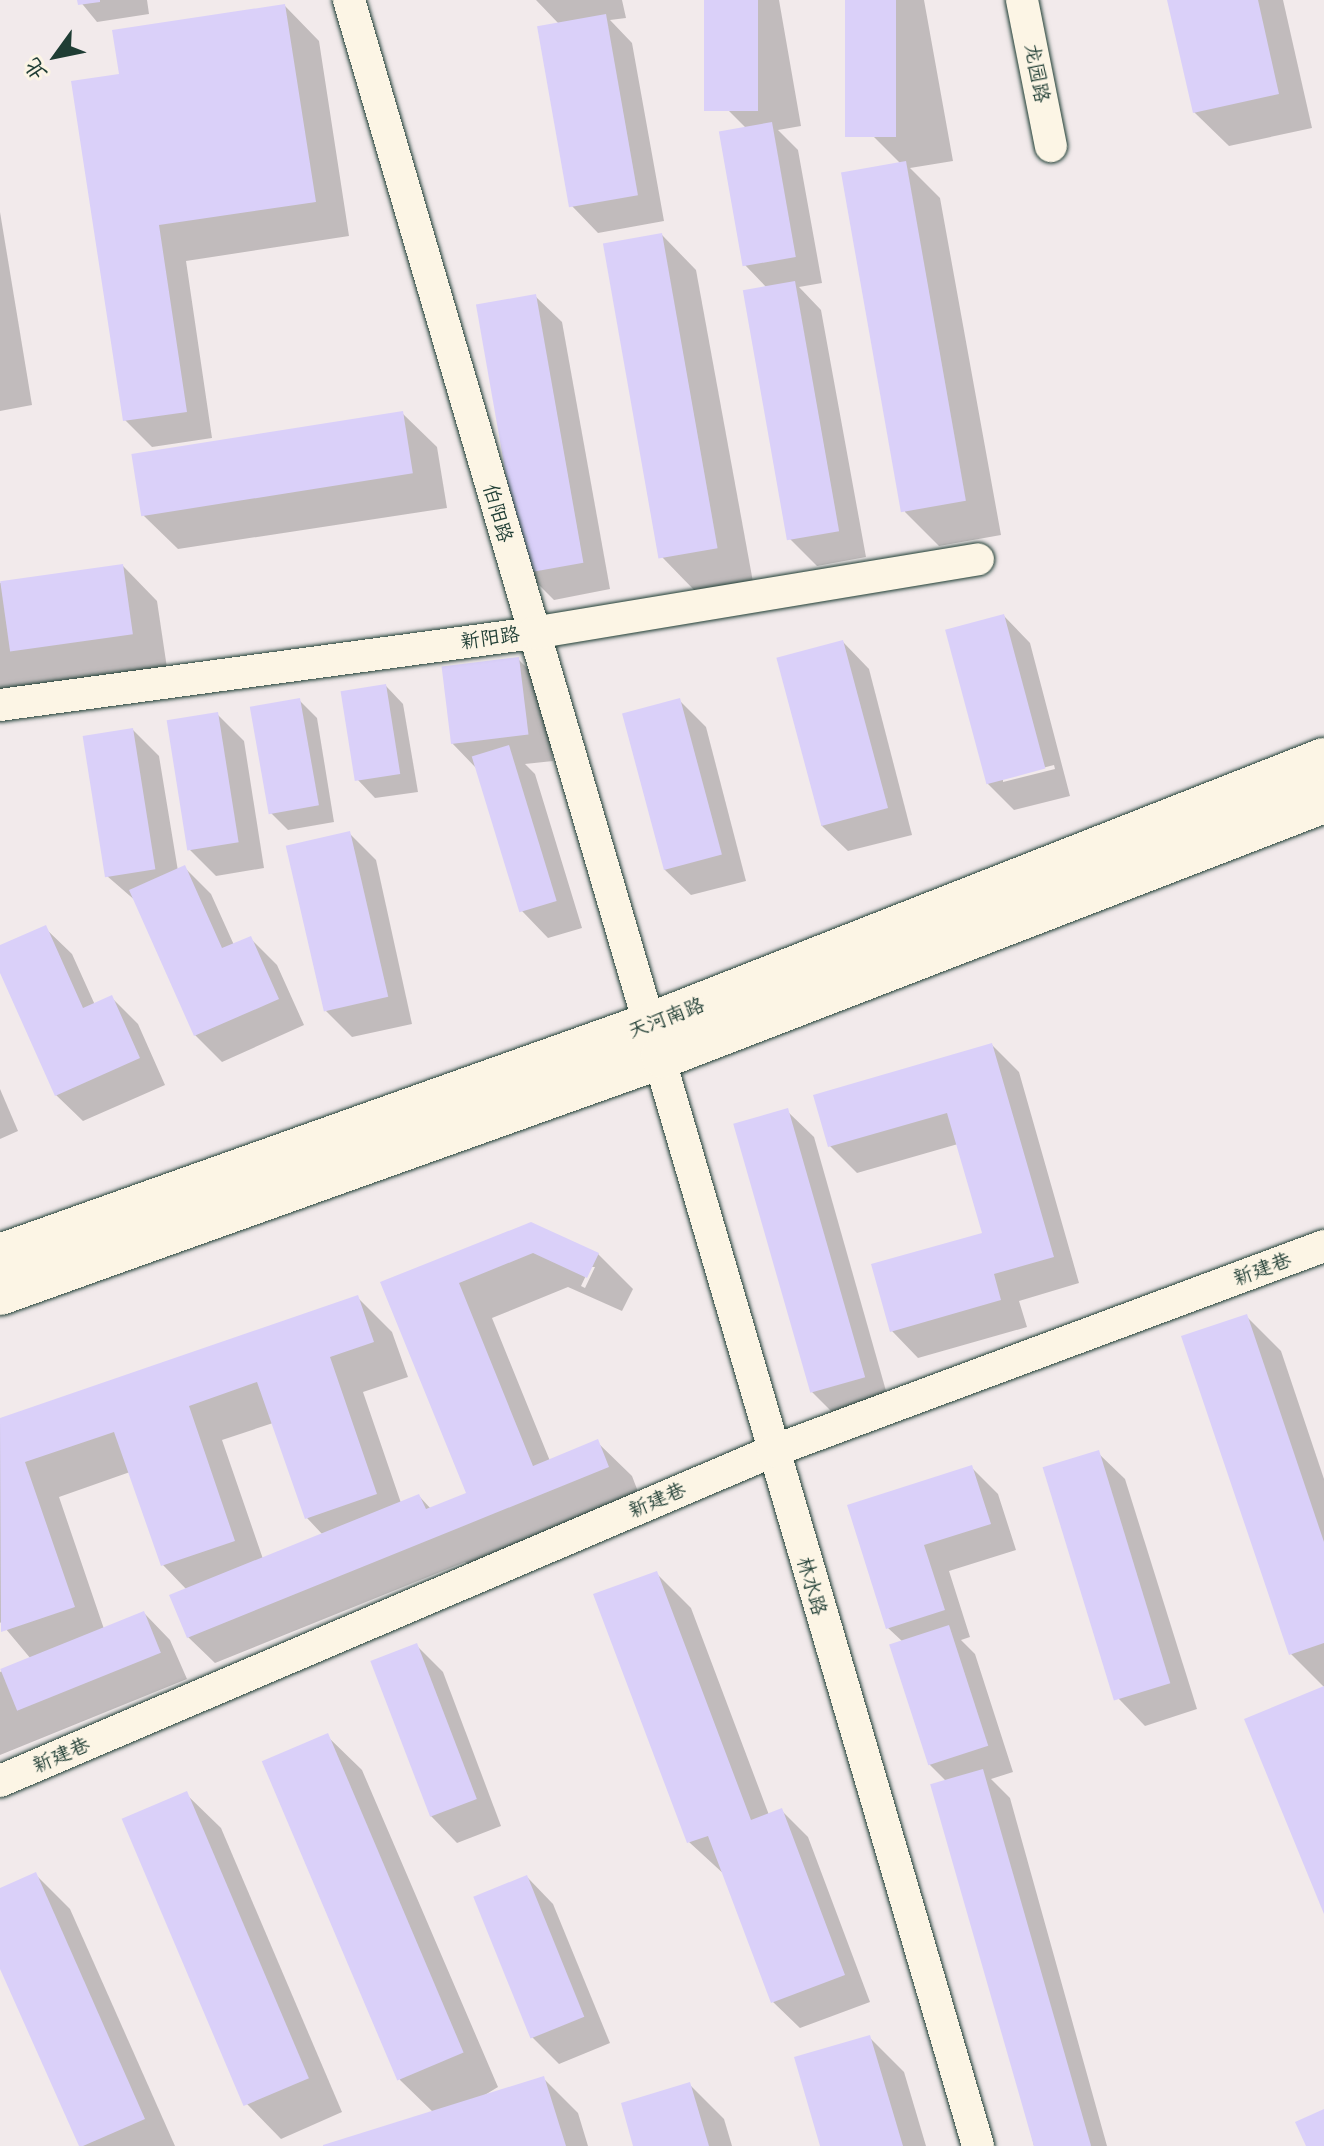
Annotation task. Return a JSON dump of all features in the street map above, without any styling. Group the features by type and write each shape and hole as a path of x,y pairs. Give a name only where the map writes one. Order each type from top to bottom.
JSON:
{"main road":[{"name":"天河南路","path":"0,1256 657,1040 1324,760"},
{"name":"天河南路","path":"0,1293 657,1040 1324,801"}],"street":[{"name":"伯阳路","path":"349,0 533,633 657,1040"},
{"name":"龙园路","path":"1022,0 1051,146"},
{"name":"新阳路","path":"0,705 533,633 978,559"},
{"name":"林水路","path":"657,1040 773,1451 978,2146"},
{"name":"新建巷","path":"0,1781 773,1451 1324,1246"}],"building":[{"path":"77,0 100,0 100,2 78,5"},
{"path":"704,0 758,0 758,111 704,111"},
{"path":"845,0 896,0 896,137 845,137"},
{"path":"1167,0 1258,0 1279,94 1193,113"},
{"path":"285,4 316,202 159,225 187,412 123,421 71,81 119,74 112,30"},
{"path":"606,14 638,195 569,207 537,26"},
{"path":"772,122 796,257 743,266 719,131"},
{"path":"906,161 966,501 901,512 841,172"},
{"path":"662,233 718,548 658,559 603,243"},
{"path":"795,281 839,531 787,540 743,290"},
{"path":"536,294 583,563 523,573 476,305"},
{"path":"403,411 413,473 141,516 131,454"},
{"path":"123,564 133,634 10,652 0,581"},
{"path":"1004,614 1045,769 986,784 945,630"},
{"path":"843,640 888,808 821,826 776,658"},
{"path":"519,657 529,734 451,744 442,667"},
{"path":"386,684 400,774 355,781 341,691"},
{"path":"300,698 319,805 269,814 250,707"},
{"path":"680,698 722,854 664,870 622,714"},
{"path":"218,712 239,842 187,851 167,720"},
{"path":"133,728 155,869 105,877 83,736"},
{"path":"509,745 557,901 519,912 472,756"},
{"path":"350,831 388,997 324,1011 286,846"},
{"path":"185,865 222,948 251,936 279,999 194,1036 129,890"},
{"path":"46,925 83,1008 112,995 140,1058 55,1096 0,973 0,945"},
{"path":"992,1043 1054,1257 994,1274 1001,1300 890,1332 871,1264 982,1233 947,1113 828,1147 813,1095"},
{"path":"788,1108 865,1377 810,1393 733,1124"},
{"path":"531,1222 599,1253 587,1278 533,1253 459,1283 533,1466 598,1439 609,1467 187,1638 169,1595 419,1494 426,1509 466,1493 380,1282"},
{"path":"358,1295 374,1342 330,1357 377,1494 305,1519 257,1382 189,1406 235,1541 161,1566 114,1432 25,1462 75,1607 1,1632 0,1418"},
{"path":"1247,1314 1324,1542 1324,1643 1289,1655 1181,1336"},
{"path":"1099,1450 1170,1683 1114,1701 1043,1467"},
{"path":"972,1465 991,1524 924,1545 945,1610 886,1629 847,1505"},
{"path":"657,1571 751,1820 782,1808 845,1975 771,2003 708,1836 687,1843 593,1594"},
{"path":"144,1611 161,1653 17,1711 0,1669"},
{"path":"949,1625 988,1746 928,1765 889,1644"},
{"path":"417,1643 477,1799 430,1817 370,1661"},
{"path":"1324,1686 1324,1914 1244,1719"},
{"path":"328,1733 464,2052 397,2081 262,1761"},
{"path":"983,1769 1091,2146 1034,2146 930,1784"},
{"path":"187,1791 309,2078 244,2106 122,1819"},
{"path":"36,1872 145,2119 83,2146 79,2146 0,1969 0,1888"},
{"path":"527,1875 584,2017 531,2039 473,1897"},
{"path":"870,2035 903,2146 820,2146 794,2057"},
{"path":"544,2076 566,2146 323,2146 323,2145"},
{"path":"690,2082 709,2146 633,2146 621,2103"},
{"path":"1324,2109 1324,2146 1306,2146 1295,2122"}]}
